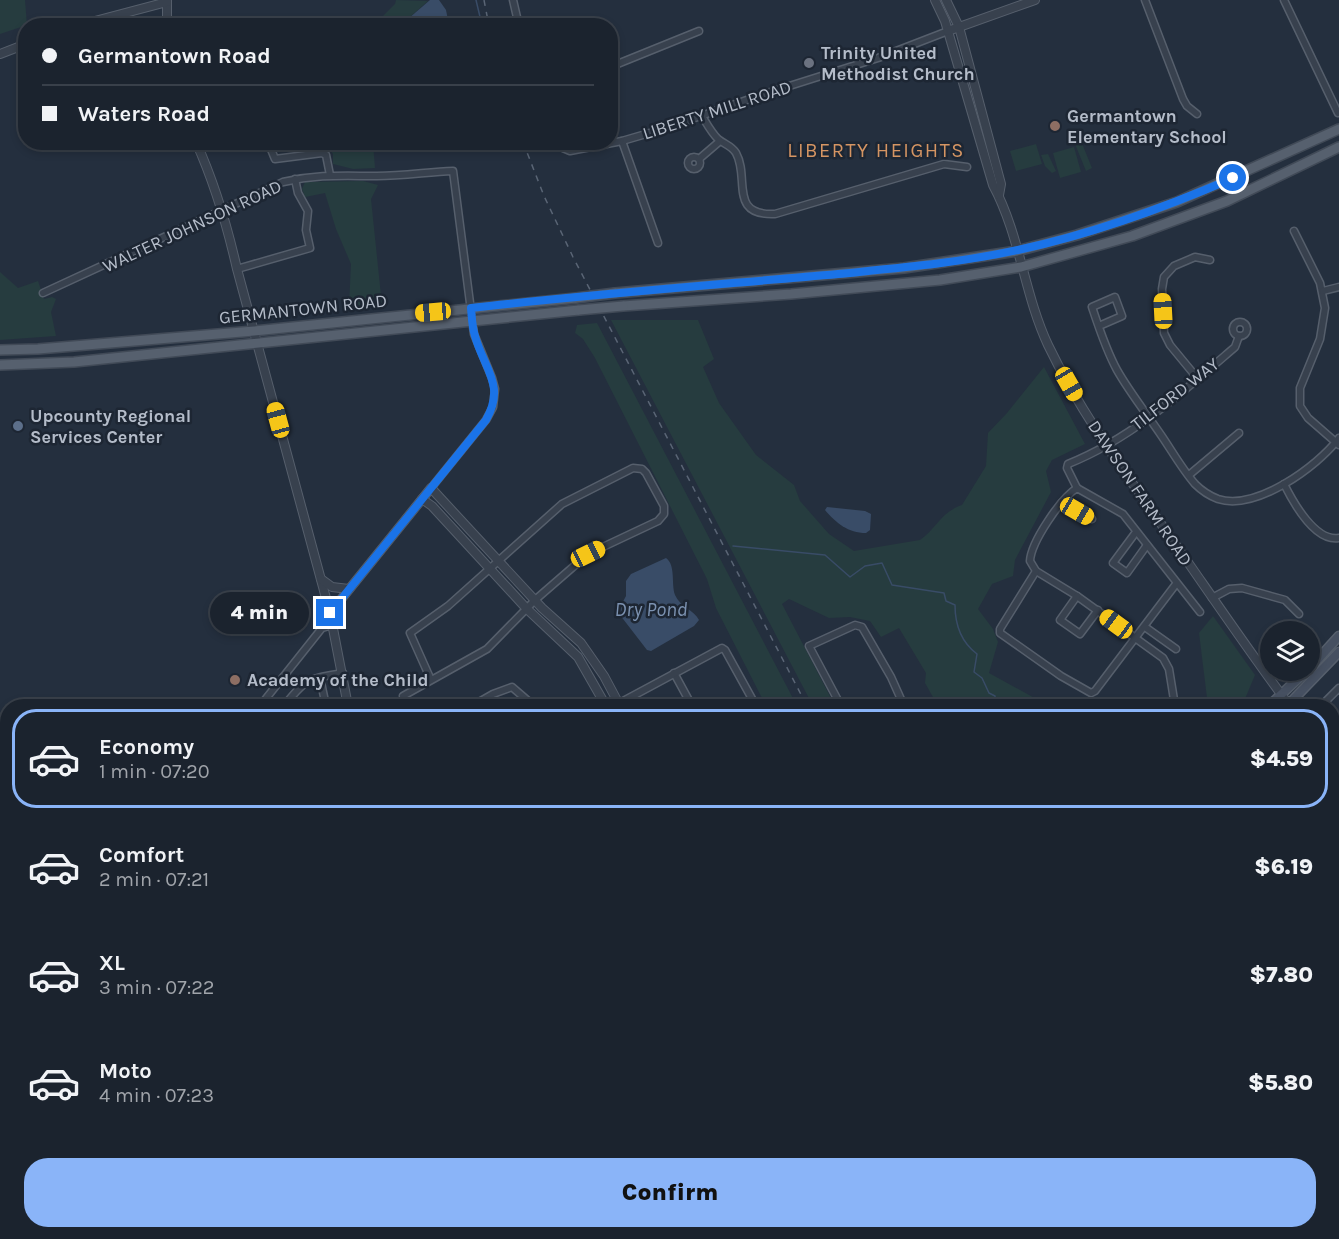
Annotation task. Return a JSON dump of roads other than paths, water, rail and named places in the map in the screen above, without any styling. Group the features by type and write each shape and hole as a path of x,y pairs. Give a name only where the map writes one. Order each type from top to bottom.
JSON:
{"main road":[{"name":"GERMANTOWN ROAD","path":"0,350 38,349 254,331 615,293 904,268 1017,250 1077,235 1177,202 1339,129"},
{"name":"GERMANTOWN ROAD","path":"0,365 74,362 579,310 940,280 1021,267 1132,236 1227,201 1339,147"},
{"path":"1320,656 1339,636"},
{"path":"1295,699 1339,651"},
{"path":"1277,699 1296,681"}],"street":[{"path":"513,0 517,18"},
{"name":"DAWSON FARM ROAD","path":"935,0 948,31 993,185 999,196 1017,250 1030,299 1048,344 1105,446 1285,699"},
{"name":"DAWSON FARM ROAD","path":"946,0 959,27 1001,184 999,196"},
{"name":"LIBERTY MILL ROAD","path":"618,142 888,55 1035,0"},
{"path":"1145,0 1183,99 1187,106 1197,114"},
{"path":"1284,0 1338,113"},
{"path":"105,18 167,1 167,18"},
{"path":"618,64 699,31"},
{"path":"0,54 18,47"},
{"path":"702,116 711,132 732,148 737,155 742,195 751,209 763,215 775,214 944,164 967,167"},
{"path":"622,141 658,243"},
{"path":"699,159 720,141"},
{"path":"199,150 223,212 330,613 347,699"},
{"path":"271,150 275,159 322,153 326,155 330,175"},
{"name":"WALTER JOHNSON ROAD","path":"43,293 223,212 283,182 330,175 378,176 453,171 471,308"},
{"path":"237,269 310,248 306,230 308,211 298,193 295,179"},
{"path":"1099,326 1122,316 1115,297 1092,307 1099,326 1118,372 1196,485 1207,494 1231,501 1252,499 1284,484 1338,442 1308,418 1300,406 1300,388 1324,327 1325,308 1320,283 1294,231"},
{"path":"1198,379 1170,345 1164,333 1162,289 1164,277 1174,266 1195,257 1210,260"},
{"path":"1323,291 1339,287"},
{"path":"330,613 486,420 493,407 495,389 474,334 471,308"},
{"name":"TILFORD WAY","path":"1077,488 1066,468 1068,464 1105,446 1149,417 1235,347 1239,336"},
{"path":"1189,475 1239,433"},
{"path":"403,696 486,649 526,608 588,554 658,521 664,514 664,506 646,473 642,469 633,468 562,504 448,606 410,633 431,680"},
{"path":"1284,484 1301,513 1313,527 1326,537 1339,538"},
{"path":"431,488 535,600 581,643 603,676 614,699"},
{"path":"1174,699 1171,677 1166,663 1098,610 1036,571 1031,565 1031,555 1053,514 1077,488 1118,510 1200,612"},
{"path":"422,499 432,506 526,608 578,657 602,699"},
{"path":"1062,502 1092,519"},
{"path":"1136,532 1113,563 1127,573 1147,545"},
{"path":"1036,571 1000,629 1000,633 1091,693 1095,691 1145,627 1176,584"},
{"path":"320,577 332,587 349,589"},
{"path":"1212,598 1229,589 1242,588 1285,600 1299,614"},
{"path":"1077,596 1060,620 1080,634 1098,610"},
{"path":"266,699 322,628 333,625"},
{"path":"837,699 809,646 857,625 862,627 901,699"},
{"path":"1145,627 1176,649"},
{"path":"630,699 722,648 752,699"},
{"path":"289,699 300,685 310,679 343,673"},
{"path":"674,673 688,699"},
{"path":"320,678 324,699"},
{"path":"484,699 512,687 526,699"},
{"path":"1328,699 1339,688"}],"water":[{"path":"430,0 439,0 446,10 448,18 409,18"},
{"path":"827,507 865,511 871,514 870,530 860,533 848,529 829,515 825,510"},
{"name":"Dry Pond","path":"666,558 671,565 675,595 680,603 699,620 694,626 651,651 647,650 618,611 626,596 626,581 631,574"}],"waterway":[{"path":"476,0 480,18"},
{"path":"733,546 825,555 850,577 865,566 882,563 892,585 944,593 946,601 955,605 956,619 963,638 977,654 974,672 982,678 989,693 995,696 995,699"}],"railway":[{"path":"484,0 487,18"},
{"path":"526,150 544,196 573,257 803,699"}],"place":[{"name":"Trinity United Methodist Church","path":"809,63"},
{"name":"Germantown Elementary School","path":"1055,126"},
{"name":"Upcounty Regional Services Center","path":"18,426"},
{"name":"Academy of the Child","path":"235,680"}],"district":[{"name":"LIBERTY HEIGHTS","path":"876,150"}]}
